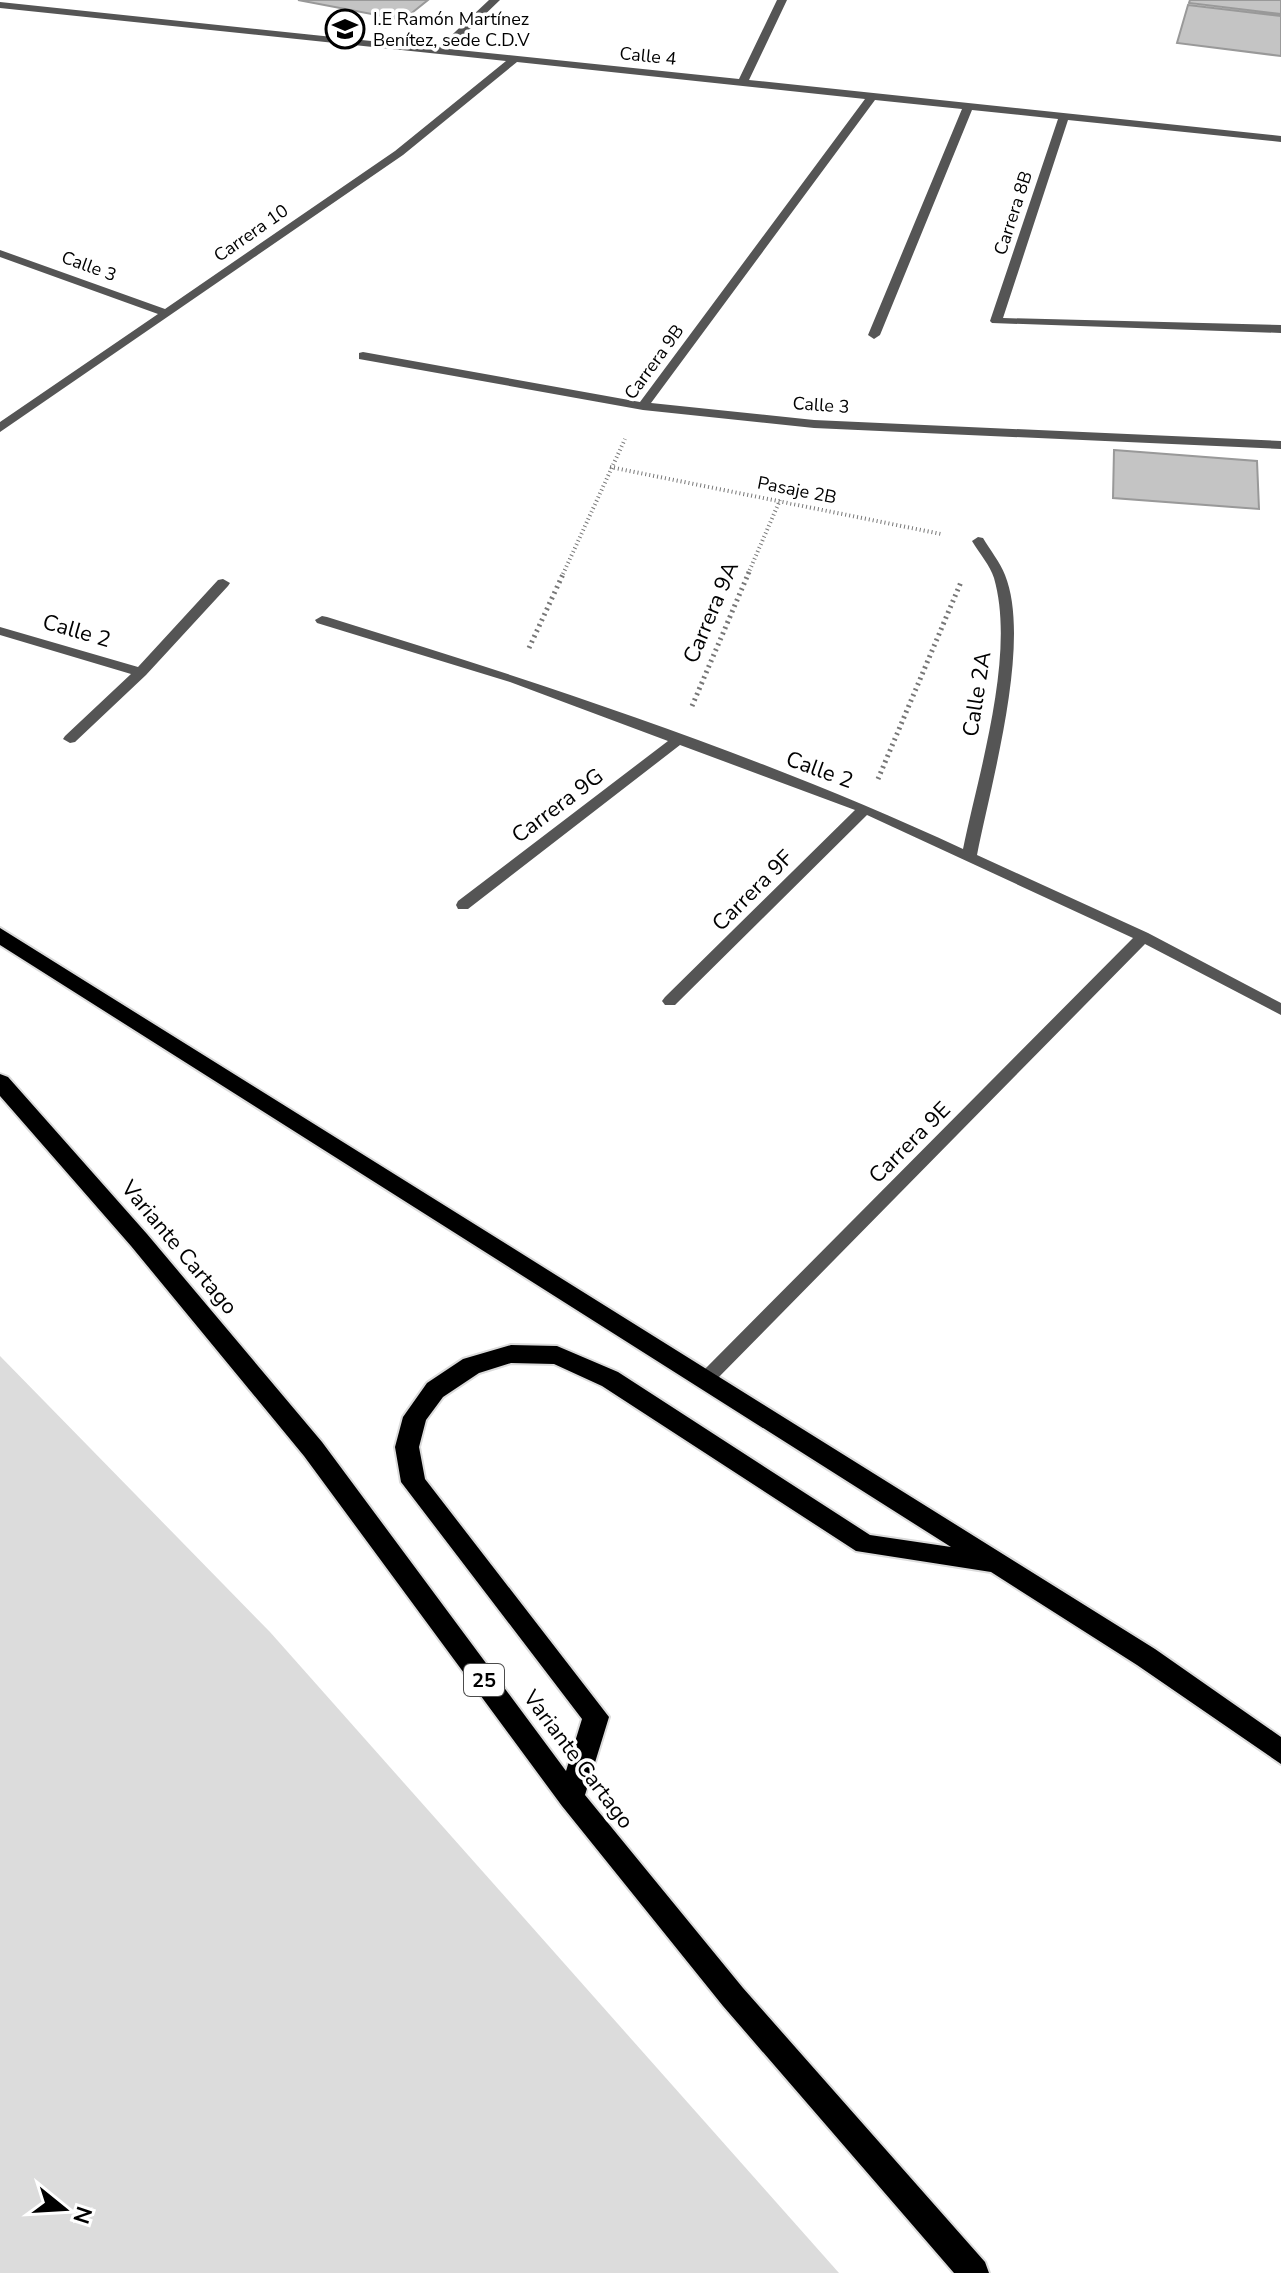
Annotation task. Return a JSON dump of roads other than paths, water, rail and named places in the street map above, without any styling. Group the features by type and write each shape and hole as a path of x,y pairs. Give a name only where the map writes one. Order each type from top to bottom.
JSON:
{"highway":[{"path":"0,935 1146,1657 1281,1752"},
{"name":"Variante Cartago","path":"0,1082 139,1240 313,1449 571,1798 733,1997 974,2273"},
{"path":"571,1798 596,1717 413,1482 407,1447 415,1417 435,1390 471,1366 511,1354 557,1355 610,1379 865,1544 997,1564"}],"street":[{"path":"441,51 495,0"},
{"path":"743,82 782,0"},
{"name":"Calle 4","path":"4,7 1281,139"},
{"name":"Carrera 10","path":"0,428 399,153 516,58"},
{"name":"Carrera 9B","path":"643,406 872,96"},
{"path":"874,335 968,106"},
{"name":"Carrera 8B","path":"1064,116 996,321 1281,329"},
{"name":"Calle 3","path":"0,253 166,313"},
{"name":"Calle 3","path":"363,356 643,406 814,424 1281,445"},
{"name":"Calle 2A","path":"969,857 1008,632 1000,578 978,541"},
{"path":"70,739 141,672 223,583"},
{"name":"Calle 2","path":"322,620 515,679 865,809 1143,937 1281,1010"},
{"name":"Calle 2","path":"0,631 141,672"},
{"name":"Carrera 9G","path":"463,905 678,740"},
{"name":"Carrera 9F","path":"670,1001 865,809"},
{"name":"Carrera 9E","path":"707,1378 1143,937"}],"place":[{"name":"I.E Ramón Martínez Benítez, sede C.D.V","path":"345,29"}]}
